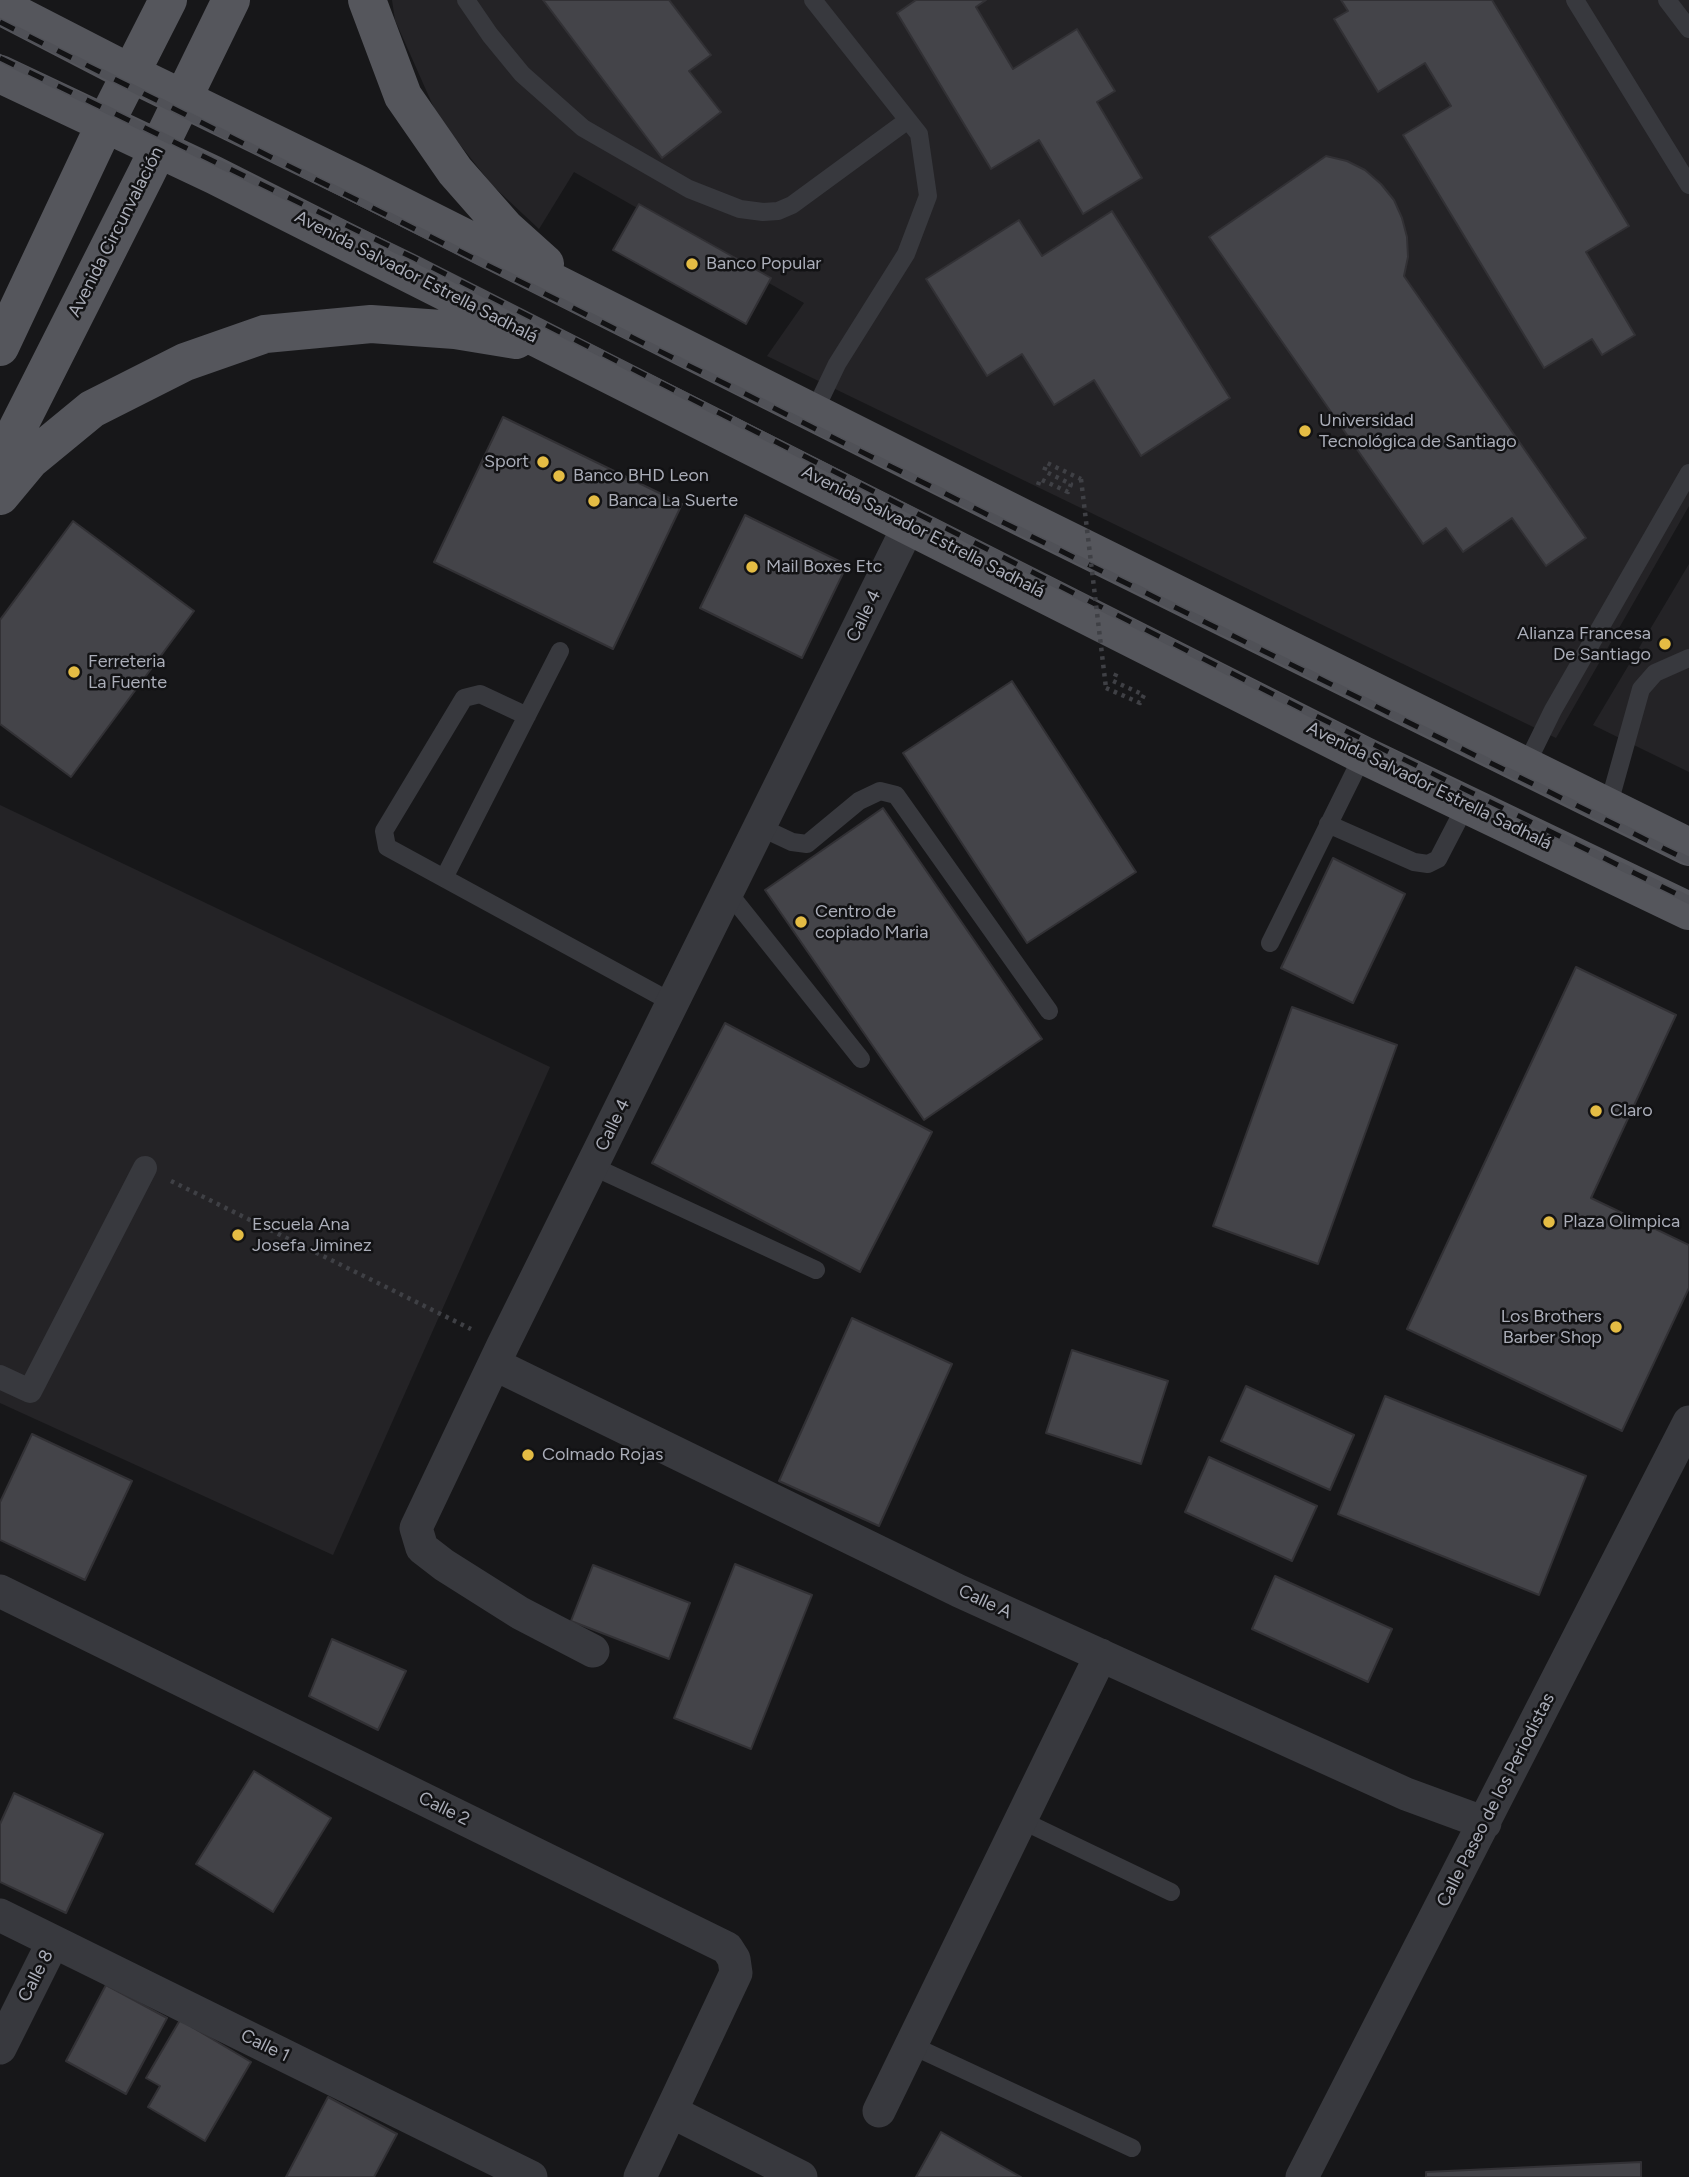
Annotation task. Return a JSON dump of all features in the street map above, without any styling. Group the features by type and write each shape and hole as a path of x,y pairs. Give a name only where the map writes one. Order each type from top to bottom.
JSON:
{"main road":[{"path":"0,347 105,124 168,0"},
{"name":"Avenida Circunvalación","path":"0,463 231,0"},
{"path":"367,0 404,96 455,172 506,229 580,296"},
{"path":"0,6 182,99 358,184 1689,847"},
{"name":"Avenida Salvador Estrella Sadhalá","path":"0,74 214,175 1363,755 1689,911"},
{"path":"0,496 30,460 92,409 185,362 265,334 371,324 455,330 559,348"}],"street":[{"name":"Calle 4","path":"593,1651 520,1612 444,1565 422,1548 416,1528 499,1354 909,525"},
{"path":"0,1377 30,1391 145,1168"},
{"name":"Calle A","path":"499,1354 959,1591 1406,1794 1485,1823"},
{"name":"Calle Paseo de los Periodistas","path":"1302,2177 1689,1422"},
{"name":"Calle 2","path":"0,1591 727,1948 734,1959 736,1973 672,2112"},
{"path":"880,2111 1101,1655"},
{"name":"Calle 1","path":"0,1915 531,2177"},
{"name":"Calle 8","path":"0,2048 53,1942"},
{"path":"640,2177 672,2112 802,2177"}],"lane":[{"path":"467,0 490,35 522,74 583,128 689,189 740,209 778,211 792,205 908,120"},
{"path":"813,0 919,134 928,196 906,254 836,364 814,412"},
{"path":"1575,0 1689,186"},
{"path":"1668,0 1689,29"},
{"path":"1525,767 1553,710 1689,472"},
{"path":"444,878 560,651"},
{"path":"1608,807 1641,690 1655,673 1689,657"},
{"path":"527,716 480,694 464,698 384,831 387,847 673,1003"},
{"path":"1270,943 1363,755"},
{"path":"760,827 792,842 807,844 859,801 880,791 896,795 1049,1011"},
{"path":"1328,824 1414,862 1428,863 1438,859 1466,805"},
{"path":"728,892 861,1059"},
{"path":"592,1167 816,1270"},
{"path":"1021,1820 1171,1892"},
{"path":"911,2045 1132,2148"}],"path":[{"path":"1040,479 1068,492 1071,484 1044,471 1047,463 1081,479 1106,688 1140,703 1144,695 1113,681 1118,670 1128,675"},
{"path":"145,1168 499,1354"}],"shaded area":[{"name":"Universidad Tecnológica de Santiago","path":"392,0 1689,0 1689,506 1556,738 767,356 804,303 574,172 539,229 492,185 438,117 395,20"},
{"name":"Alianza Francesa De Santiago","path":"1689,564 1689,772 1593,725"},
{"name":"Escuela Ana Josefa Jiminez","path":"0,805 550,1067 333,1555 0,1403"}],"building":[{"path":"543,0 669,0 711,55 689,71 721,112 662,158"},
{"path":"916,0 986,0 976,7 1013,69 1077,29 1115,91 1097,102 1142,178 1083,214 1039,140 991,169 897,13"},
{"path":"1341,0 1492,0 1629,226 1586,252 1635,335 1602,355 1592,339 1544,368 1403,135 1451,106 1425,63 1378,92 1334,19 1348,11"},
{"path":"1326,156 1347,161 1365,170 1394,200 1407,237 1408,257 1404,276 1586,538 1546,566 1512,518 1463,552 1446,528 1423,544 1209,237"},
{"name":"Banco Popular","path":"639,204 771,278 746,324 613,250"},
{"path":"1112,211 1230,398 1141,456 1094,380 1054,405 1022,354 987,376 926,279 1019,220 1042,256"},
{"path":"503,417 682,504 613,649 434,562"},
{"path":"745,515 847,565 802,658 700,608"},
{"name":"Ferreteria La Fuente","path":"73,521 194,611 71,777 0,724 0,620"},
{"path":"1012,681 1136,872 1027,943 903,753"},
{"path":"883,808 1042,1039 924,1120 765,890"},
{"path":"1333,858 1405,894 1353,1003 1281,968"},
{"name":"Plaza Olimpica","path":"1576,967 1676,1015 1591,1198 1689,1245 1689,1288 1622,1431 1407,1329"},
{"path":"1292,1007 1397,1045 1318,1264 1213,1226"},
{"path":"725,1023 932,1132 860,1272 652,1163"},
{"path":"852,1318 952,1364 879,1526 779,1481"},
{"path":"1072,1350 1168,1381 1141,1464 1046,1433"},
{"path":"1246,1386 1354,1435 1330,1490 1221,1441"},
{"path":"1385,1396 1586,1476 1539,1595 1338,1514"},
{"path":"32,1434 132,1481 85,1580 0,1540 0,1502"},
{"path":"1209,1457 1317,1506 1292,1561 1185,1512"},
{"path":"735,1564 812,1595 751,1749 674,1718"},
{"path":"593,1565 690,1603 669,1659 571,1621"},
{"path":"1275,1576 1392,1629 1368,1682 1252,1629"},
{"path":"332,1639 406,1671 378,1730 309,1696"},
{"path":"254,1771 331,1818 273,1912 196,1864"},
{"path":"14,1793 103,1834 66,1913 0,1882 0,1824"},
{"path":"106,1985 167,2018 126,2094 66,2061"},
{"path":"180,2020 251,2062 205,2141 148,2107 160,2086 146,2078"},
{"path":"328,2097 397,2134 374,2177 286,2177"},
{"path":"941,2132 1021,2177 916,2177"},
{"path":"1641,2162 1641,2177 1426,2177 1426,2172"}],"railway":[{"path":"0,22 1689,861"},
{"path":"0,58 414,258 1310,713 1689,900"}],"place":[{"name":"Banco Popular","path":"692,264"},
{"name":"Universidad Tecnológica de Santiago","path":"1305,431"},
{"name":"Sport","path":"543,462"},
{"name":"Banco BHD Leon","path":"559,476"},
{"name":"Banca La Suerte","path":"594,501"},
{"name":"Mail Boxes Etc","path":"752,567"},
{"name":"Alianza Francesa De Santiago","path":"1665,644"},
{"name":"Ferreteria La Fuente","path":"74,672"},
{"name":"Centro de copiado Maria","path":"801,922"},
{"name":"Claro","path":"1596,1111"},
{"name":"Plaza Olimpica","path":"1549,1222"},
{"name":"Escuela Ana Josefa Jiminez","path":"238,1235"},
{"name":"Los Brothers Barber Shop","path":"1616,1327"},
{"name":"Colmado Rojas","path":"528,1455"}]}
